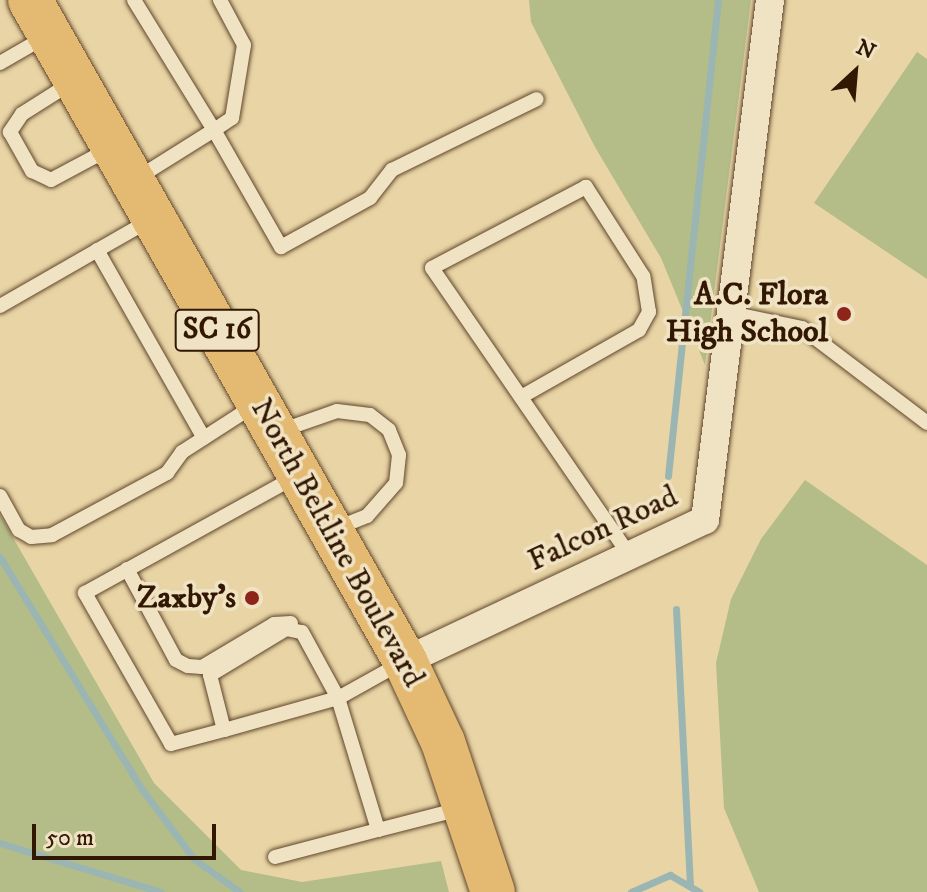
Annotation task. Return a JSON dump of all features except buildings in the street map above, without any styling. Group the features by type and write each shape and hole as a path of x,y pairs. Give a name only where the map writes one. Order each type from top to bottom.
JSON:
{"main road":[{"name":"North Beltline Boulevard","path":"42,11 75,80 405,661 468,807 493,892"}],"street":[{"name":"Falcon Road","path":"405,661 705,520 770,0"}],"lane":[{"path":"134,0 281,247 370,198 392,170 537,99"},
{"path":"0,306 97,250 133,182 232,118 244,45 220,0"},
{"path":"0,63 42,11"},
{"path":"75,80 22,114 10,132 32,171 51,180 133,182"},
{"path":"521,397 639,330 649,312 643,276 586,187 432,268 629,555"},
{"path":"97,250 204,438"},
{"path":"731,313 802,328 927,423"},
{"path":"0,496 19,530 31,537 52,535 167,473 182,452 204,438 267,418 337,411 370,415 389,430 399,455 396,483 367,516 331,530"},
{"path":"299,474 85,593 171,744 338,698 405,661"},
{"path":"127,569 176,660 188,666 217,660 274,624 288,622 302,632 338,698 378,830"},
{"path":"224,730 210,675 286,629 302,632"},
{"path":"275,857 468,807"}],"green space":[{"path":"529,0 751,0 705,365 661,258 595,147 531,22"},
{"path":"917,52 927,59 927,279 814,203"},
{"path":"805,480 927,565 927,892 759,892 724,808 716,663 731,599 761,539"},
{"path":"0,515 154,783 241,870 302,882 441,861 449,892 0,892"}],"waterway":[{"path":"668,476 718,0"},
{"path":"0,557 141,788 194,859 240,892"},
{"path":"676,609 690,884"},
{"path":"0,843 161,892"},
{"path":"631,892 670,875 699,892"}],"place":[{"name":"A.C. Flora High School","path":"844,314"},
{"name":"Zaxby's","path":"252,598"}]}
